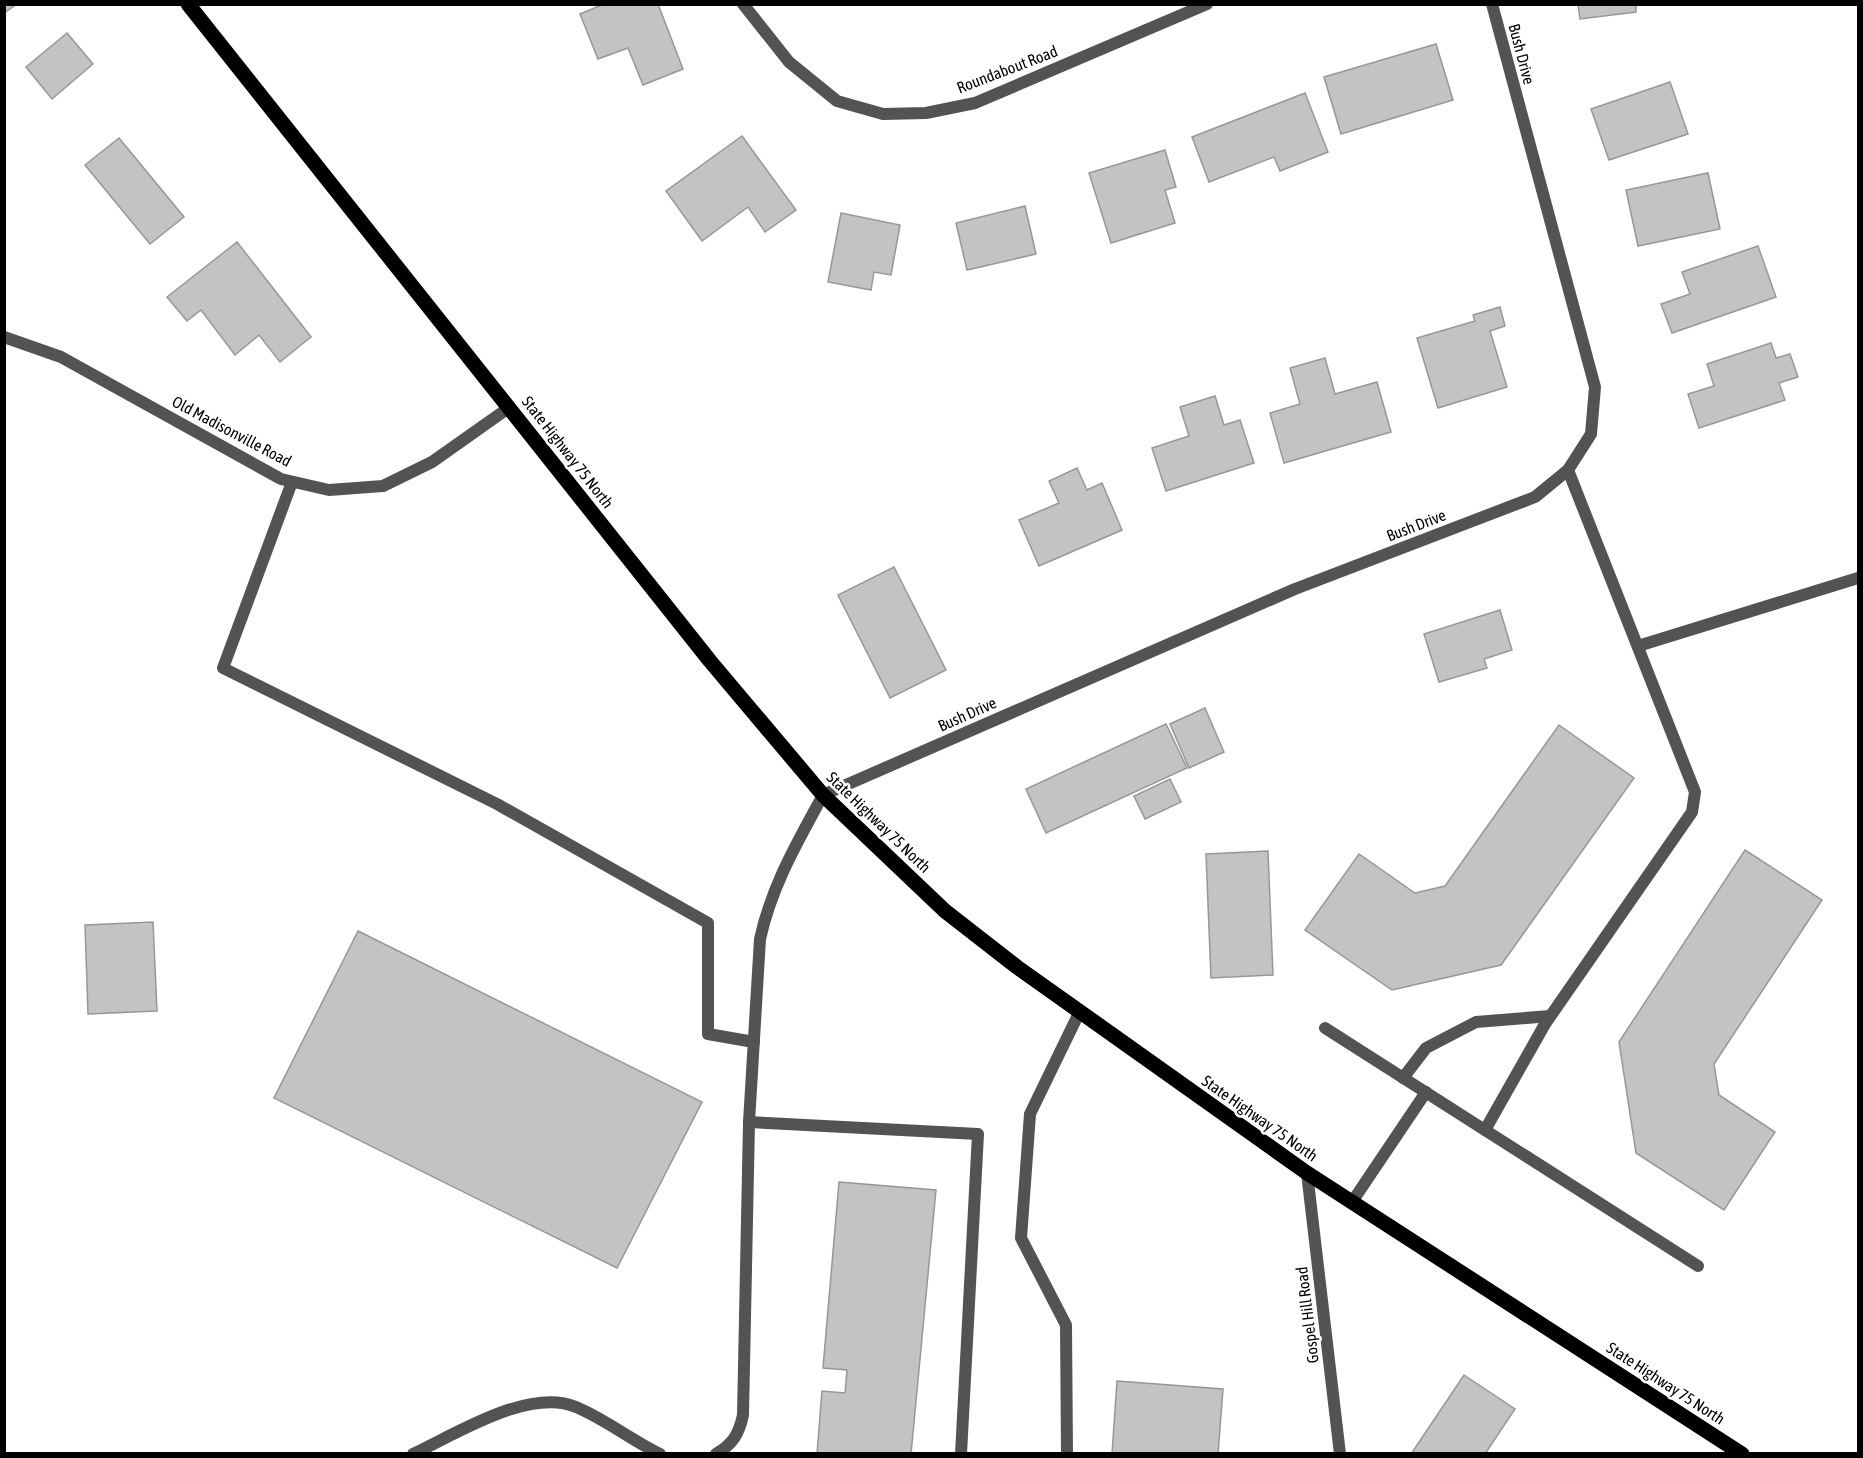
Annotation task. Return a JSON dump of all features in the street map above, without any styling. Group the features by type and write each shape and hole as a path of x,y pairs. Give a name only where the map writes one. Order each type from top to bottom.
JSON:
{"main road":[{"name":"State Highway 75 North","path":"188,4 710,661 824,795 945,911 1017,966 1307,1173 1742,1454"}],"street":[{"name":"Roundabout Road","path":"743,4 789,62 837,101 883,114 926,113 975,103 1207,4"},
{"name":"Bush Drive","path":"824,795 1295,589 1535,497 1568,470 1591,434 1595,387 1492,4"},
{"name":"Old Madisonville Road","path":"4,337 61,357 281,479 329,490 383,486 432,462 510,407"},
{"path":"1485,1130 1550,1016 1692,812 1695,792 1568,470"},
{"path":"292,482 223,668 497,804 708,923 708,1034 754,1042"},
{"path":"1638,646 1858,578"},
{"path":"716,1454 735,1440 743,1415 749,1122 760,939 781,873 824,795"},
{"path":"1066,1454 1066,1325 1022,1238 1030,1113 1080,1011"},
{"path":"1403,1078 1426,1048 1476,1022 1550,1016"},
{"path":"1325,1028 1698,1266"},
{"path":"1352,1202 1426,1092"},
{"path":"749,1122 978,1134 961,1454"},
{"name":"Gospel Hill Road","path":"1307,1173 1340,1454"},
{"path":"413,1454 507,1410 532,1403 555,1402 573,1406 595,1416 660,1454"}],"building":[{"path":"4,4 17,4 4,13"},
{"path":"604,4 658,4 683,69 643,85 628,48 598,59 580,14"},
{"path":"1578,4 1636,4 1636,12 1580,19"},
{"path":"67,33 93,64 52,99 26,67"},
{"path":"1436,44 1453,100 1341,134 1324,77"},
{"path":"1670,82 1688,134 1609,160 1591,109"},
{"path":"1305,93 1328,152 1280,171 1274,157 1209,182 1192,137"},
{"path":"742,136 796,210 765,232 748,207 702,241 666,191"},
{"path":"119,138 184,217 150,244 85,165"},
{"path":"1165,150 1176,187 1165,190 1175,223 1111,243 1089,173"},
{"path":"1708,173 1720,229 1638,246 1626,190"},
{"path":"1025,206 1036,254 967,270 956,223"},
{"path":"841,213 900,225 891,275 874,272 871,290 828,282"},
{"path":"237,242 311,337 280,362 259,335 235,355 201,310 187,321 167,297"},
{"path":"1758,246 1776,297 1672,333 1661,304 1690,294 1682,272"},
{"path":"1500,307 1505,326 1490,331 1507,387 1438,408 1417,338 1475,321 1473,315"},
{"path":"1771,343 1776,358 1790,354 1798,377 1779,383 1785,400 1699,428 1688,394 1714,386 1707,364"},
{"path":"1325,358 1335,394 1377,382 1391,432 1284,463 1270,413 1300,404 1290,368"},
{"path":"1215,396 1224,425 1240,420 1254,463 1166,491 1152,448 1189,436 1180,407"},
{"path":"1077,468 1087,490 1102,483 1122,530 1039,566 1019,520 1059,503 1049,481"},
{"path":"894,567 946,670 890,698 838,595"},
{"path":"1500,610 1512,650 1484,659 1487,668 1439,682 1424,634"},
{"path":"1205,708 1224,752 1189,768 1170,724"},
{"path":"1166,724 1187,768 1046,833 1026,789"},
{"path":"1559,725 1634,778 1501,965 1392,990 1305,930 1359,854 1415,893 1445,886"},
{"path":"1170,779 1181,802 1145,819 1134,796"},
{"path":"1745,850 1822,900 1714,1064 1719,1095 1775,1132 1724,1210 1636,1153 1619,1042"},
{"path":"1268,851 1273,975 1211,978 1206,854"},
{"path":"153,922 157,1011 88,1014 85,925"},
{"path":"358,931 702,1102 617,1268 274,1098"},
{"path":"839,1182 936,1190 911,1454 817,1454 822,1391 845,1393 847,1370 823,1368"},
{"path":"1464,1375 1515,1409 1485,1454 1411,1454"},
{"path":"1117,1381 1223,1389 1218,1454 1112,1454"}]}
